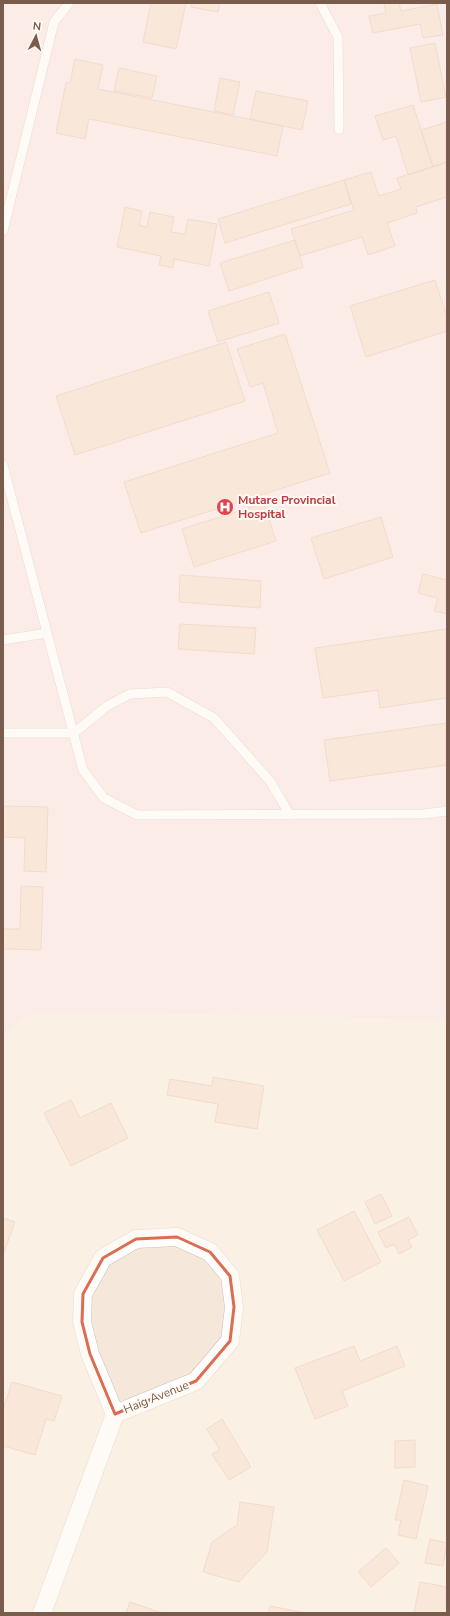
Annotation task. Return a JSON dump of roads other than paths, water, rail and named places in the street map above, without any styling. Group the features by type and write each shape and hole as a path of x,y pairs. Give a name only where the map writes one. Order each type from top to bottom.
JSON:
{"street":[{"name":"Haig Avenue","path":"42,1613 116,1414 90,1354 82,1322 83,1294 103,1258 136,1239 177,1237 210,1252 230,1276 234,1307 230,1341 196,1381 116,1414"}],"lane":[{"path":"3,231 54,22 69,3"},
{"path":"320,3 338,37 339,129"},
{"path":"3,465 83,770 104,798 137,814 424,814 447,811"},
{"path":"3,640 48,633"},
{"path":"3,733 74,733 107,706 130,694 167,692 214,718 270,781 290,814"}],"place":[{"name":"Mutare Provincial Hospital","path":"225,507"}]}
